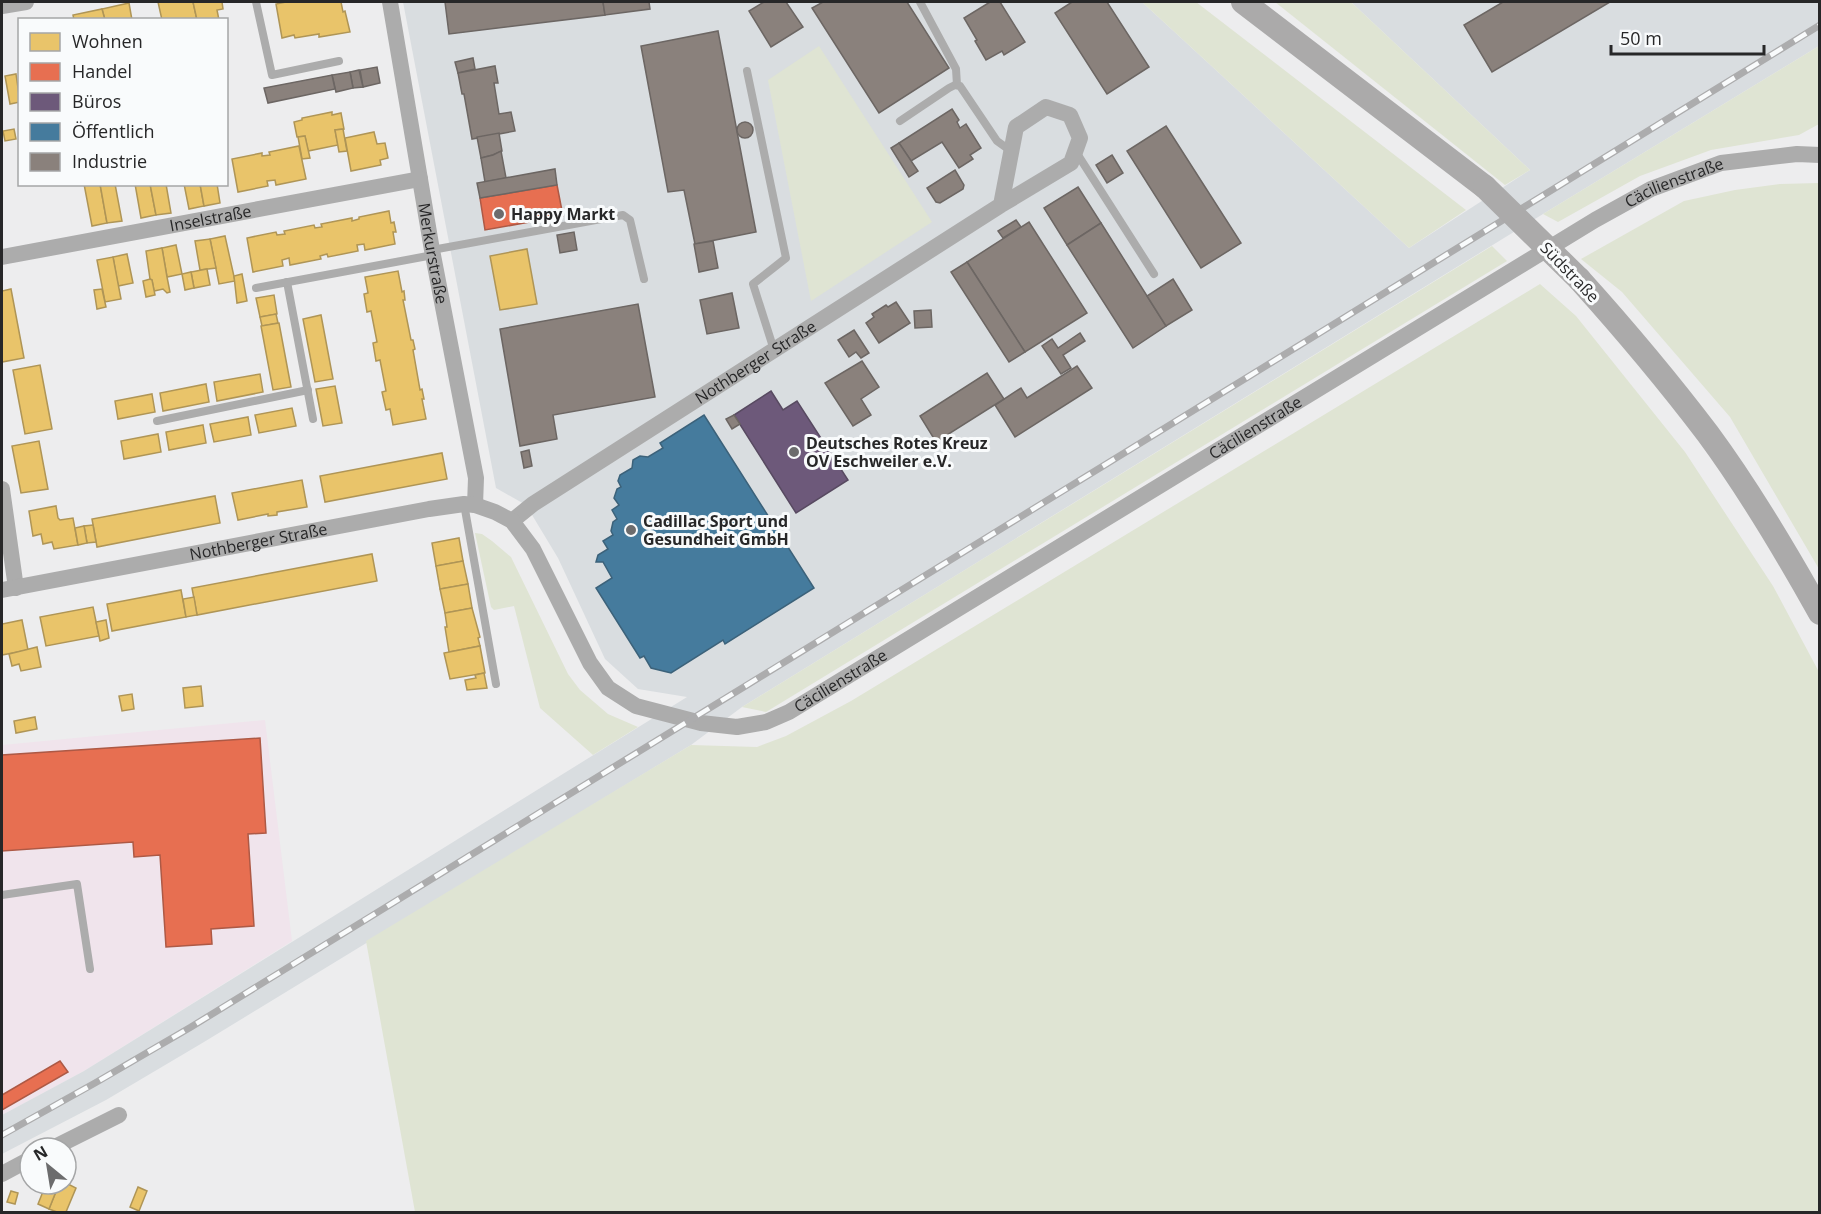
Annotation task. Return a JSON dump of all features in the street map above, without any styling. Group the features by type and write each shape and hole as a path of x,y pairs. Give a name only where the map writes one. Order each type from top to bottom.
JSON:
{"main road":[{"name":"Südstraße","path":"1243,2 1485,187 1579,279 1631,337 1708,435 1754,501 1820,613"}],"street":[{"path":"2,6 26,2"},
{"name":"Merkurstraße","path":"390,2 433,252 476,478 470,505"},
{"path":"1001,205 1016,127 1046,107 1070,115 1080,138 1076,151"},
{"name":"Nothberger Straße","path":"512,521 542,498 1001,205 1071,163 1076,151"},
{"name":"Cäcilienstraße","path":"701,723 736,727 766,722 789,712 1585,226 1651,189 1721,163 1797,154 1820,155"},
{"name":"Inselstraße","path":"2,257 420,179"},
{"path":"2,489 9,589"},
{"name":"Nothberger Straße","path":"9,589 429,509 470,505 495,512 512,521 533,549 590,663 608,688 636,706 701,723"},
{"path":"77,1136 119,1115"},
{"path":"2,1174 18,1165"}],"lane":[{"path":"256,2 272,75 339,61"},
{"path":"920,2 956,69 957,86"},
{"path":"747,71 786,258 753,284 774,350"},
{"path":"900,120 949,88 955,85 960,86 997,141 1011,151"},
{"path":"1076,151 1154,274"},
{"path":"256,288 623,215 630,220 644,279"},
{"path":"287,282 313,419"},
{"path":"157,421 308,390"},
{"path":"470,505 496,684"},
{"path":"2,895 77,884 90,969"}],"shaded area":[{"path":"403,2 1142,2 1409,248 1530,170 1351,2 1819,2 1819,46 742,707 691,745 204,1042 106,1100 37,1136 18,1136 18,1146 2,1154 2,1115 84,1071 687,697 638,689 605,659 558,558 526,505 496,488"},
{"path":"265,720 292,941 84,1071 2,1115 2,745"}],"green space":[{"path":"1142,2 1196,2 1466,210 1409,248"},
{"path":"1275,2 1351,2 1530,170 1505,185"},
{"path":"819,46 932,222 811,301 768,80"},
{"path":"1819,46 1819,124 1799,135 1711,150 1640,176 1558,222 1543,214"},
{"path":"1820,183 1819,569 1730,417 1622,292 1581,259 1684,201 1735,190 1780,184"},
{"path":"1492,246 1507,261 766,712 742,707"},
{"path":"1540,284 1576,316 1685,452 1773,586 1819,672 1819,1212 415,1212 366,941 691,745 757,747 786,736 851,701"},
{"path":"475,533 482,534 511,557 568,674 580,690 608,714 638,727 593,755 540,708 514,606 494,610 491,607"}],"building: Wohnen":[{"path":"158,2 193,2 197,18 162,18"},
{"path":"193,2 222,2 223,9 217,10 219,18 197,18"},
{"path":"341,2 350,32 319,37 319,34 282,38 276,4"},
{"path":"129,3 132,18 104,18 102,9"},
{"path":"102,9 104,18 74,18 73,15"},
{"path":"16,74 18,102 10,104 5,76"},
{"path":"332,112 332,115 341,113 344,129 335,130 338,145 308,151 305,136 297,137 294,122 302,118"},
{"path":"14,129 16,139 5,141 3,131"},
{"path":"343,129 347,151 339,152 335,130"},
{"path":"374,132 377,144 385,143 388,158 380,160 381,165 351,171 345,138"},
{"path":"305,136 310,158 302,159 298,137"},
{"path":"299,146 306,179 276,185 275,180 267,181 268,186 238,192 232,159 262,153 262,156 270,155 269,152"},
{"path":"84,186 100,186 107,223 92,226"},
{"path":"100,186 115,186 122,221 107,223"},
{"path":"135,186 150,186 156,215 141,218"},
{"path":"150,186 166,186 171,213 156,215"},
{"path":"184,186 200,186 204,206 189,209"},
{"path":"200,186 217,186 220,203 204,206"},
{"path":"389,211 391,223 394,222 396,232 393,232 395,244 365,250 364,244 357,245 358,251 328,257 327,254 320,256 321,259 290,265 289,258 282,260 283,266 253,272 247,238 276,232 277,235 285,234 284,231 314,225 315,228 322,227 321,224 352,218 352,221 359,217"},
{"path":"225,236 235,281 219,284 210,239"},
{"path":"210,239 216,268 200,270 195,241"},
{"path":"176,245 182,274 167,277 162,248"},
{"path":"162,248 170,292 167,293 163,289 154,291 146,251"},
{"path":"527,249 537,304 500,310 490,256"},
{"path":"127,254 133,283 118,286 113,257"},
{"path":"113,257 121,299 105,302 97,260"},
{"path":"207,269 210,285 194,288 191,272"},
{"path":"398,271 402,292 404,291 405,300 403,300 411,340 413,340 415,349 413,350 426,419 393,425 390,409 386,410 382,392 386,391 380,360 376,361 373,343 377,342 371,311 367,312 364,294 368,293 365,277"},
{"path":"191,272 194,288 185,290 182,274"},
{"path":"242,274 247,301 237,303 234,276"},
{"path":"150,279 155,295 146,297 143,281"},
{"path":"11,289 24,358 2,362 2,291"},
{"path":"102,289 106,307 97,309 94,290"},
{"path":"274,295 277,314 260,317 256,298"},
{"path":"276,314 278,323 262,326 260,317"},
{"path":"321,315 333,379 315,382 303,319"},
{"path":"279,323 291,387 273,390 261,326"},
{"path":"40,365 52,429 25,434 13,370"},
{"path":"260,374 263,392 217,401 214,382"},
{"path":"206,384 209,402 163,411 160,393"},
{"path":"335,386 342,423 323,426 316,389"},
{"path":"152,394 155,412 118,419 115,401"},
{"path":"292,408 296,426 259,433 255,415"},
{"path":"248,417 251,435 214,442 210,424"},
{"path":"203,425 206,443 169,450 166,432"},
{"path":"158,434 161,452 124,459 121,441"},
{"path":"39,441 48,489 21,493 12,446"},
{"path":"442,453 447,479 325,502 320,476"},
{"path":"302,480 307,507 277,512 277,515 268,516 268,514 238,520 232,493"},
{"path":"215,496 220,523 97,547 92,519"},
{"path":"56,506 60,520 73,518 78,545 54,549 52,542 43,544 41,534 33,536 29,511"},
{"path":"93,525 96,542 87,543 84,526"},
{"path":"84,526 87,543 78,545 75,528"},
{"path":"459,538 463,561 436,566 432,543"},
{"path":"372,554 377,581 197,615 192,588"},
{"path":"463,561 468,584 440,589 436,566"},
{"path":"468,584 472,608 445,613 440,589"},
{"path":"181,590 186,617 112,631 107,604"},
{"path":"194,597 197,615 186,617 183,599"},
{"path":"93,607 99,636 46,646 40,617"},
{"path":"472,608 480,637 478,638 480,646 449,652 445,613"},
{"path":"22,620 28,650 2,655 2,624"},
{"path":"106,620 109,638 100,641 96,622"},
{"path":"480,646 485,673 450,679 444,653"},
{"path":"37,647 41,667 21,671 19,664 12,666 9,654"},
{"path":"484,673 487,688 467,690 465,680 476,678 475,675"},
{"path":"201,686 203,706 185,708 183,688"},
{"path":"132,694 134,709 122,711 119,696"},
{"path":"35,717 37,729 16,733 14,721"},
{"path":"138,1187 147,1191 139,1211 130,1207"},
{"path":"11,1191 18,1193 15,1204 7,1202"},
{"path":"41,1196 54,1196 49,1209 38,1204"},
{"path":"54,1196 73,1196 66,1212 49,1209"}],"building: Handel":[{"path":"557,185 563,216 485,230 480,198"},
{"path":"260,738 266,833 248,834 254,926 211,929 212,944 166,947 160,855 134,857 133,842 2,851 2,755"},
{"path":"60,1061 68,1072 2,1110 2,1095"}],"building: Büros":[{"name":"Deutsches Rotes Kreuz OV Eschweiler e.V.","path":"771,391 783,410 797,401 848,480 796,513 734,415"}],"building: Öffentlich":[{"path":"704,415 814,588 725,644 723,640 671,673 651,668 644,656 640,658 596,588 612,578 603,562 596,562 598,555 608,549 603,541 613,535 611,531 613,522 617,519 612,510 619,505 614,498 617,489 621,487 618,481 620,475 632,468 633,460 640,456 648,457 663,448 660,443"}],"building: Industrie":[{"path":"445,2 603,2 605,15 449,34"},
{"path":"603,2 649,2 650,9 605,15"},
{"path":"764,2 786,2 803,27 771,47 749,11"},
{"path":"823,2 907,2 949,68 879,113 812,8"},
{"path":"990,2 1000,2 1025,42 1004,55 1002,51 986,60 964,18"},
{"path":"1072,2 1107,2 1149,67 1107,94 1055,13"},
{"path":"1503,2 1610,2 1492,72 1464,25"},
{"path":"718,31 756,232 695,244 684,190 668,192 641,46"},
{"path":"473,58 475,69 458,73 455,62"},
{"path":"495,66 498,83 494,83 499,114 511,112 515,131 472,139 458,73"},
{"path":"377,67 380,83 363,87 360,70"},
{"path":"359,70 363,87 353,88 350,72"},
{"path":"350,72 353,88 336,92 332,75"},
{"path":"332,75 335,89 268,103 264,88"},
{"path":"952,109 959,120 957,122 960,128 966,124 981,148 970,155 973,159 959,168 942,142 911,161 899,143"},
{"path":"745,122 751,124 753,130 751,136 745,138 739,136 737,130 739,124"},
{"path":"1166,126 1241,243 1201,268 1127,151"},
{"path":"499,133 502,151 481,158 477,137"},
{"path":"899,143 918,171 909,177 891,148"},
{"path":"501,151 506,178 485,182 481,158"},
{"path":"1112,155 1123,173 1107,183 1096,165"},
{"path":"555,169 557,185 480,198 477,183"},
{"path":"955,170 964,185 963,189 940,203 936,202 927,188"},
{"path":"1078,187 1101,223 1067,245 1044,208"},
{"path":"1016,220 1021,227 1003,238 998,231"},
{"path":"1029,222 1087,313 1025,352 967,262"},
{"path":"1101,223 1166,326 1133,348 1067,245"},
{"path":"574,232 577,250 560,253 557,235"},
{"path":"713,241 718,268 699,272 694,244"},
{"path":"967,262 1025,352 1009,362 951,272"},
{"path":"1173,279 1192,310 1166,326 1147,296"},
{"path":"732,293 739,328 707,334 700,300"},
{"path":"896,302 910,323 879,343 866,323 874,317 872,314"},
{"path":"638,304 655,397 553,415 557,439 520,446 500,329"},
{"path":"931,310 932,327 915,328 914,311"},
{"path":"854,330 869,353 861,358 856,352 849,357 838,340"},
{"path":"1080,333 1085,341 1063,355 1071,368 1061,374 1042,346 1052,339 1058,348"},
{"path":"862,361 879,387 861,399 871,415 853,426 825,383"},
{"path":"1077,366 1092,388 1015,437 995,405 1021,388 1027,398"},
{"path":"987,373 1004,399 936,442 920,416"},
{"path":"734,415 740,424 732,429 726,419"},
{"path":"529,450 532,466 524,468 521,452"}],"railway":[{"path":"2,1135 191,1027 1820,25"}],"place":[{"name":"Happy Markt","path":"499,214"},
{"name":"Deutsches Rotes Kreuz OV Eschweiler e.V.","path":"794,452"},
{"name":"Cadillac Sport und Gesundheit GmbH","path":"631,530"}]}
